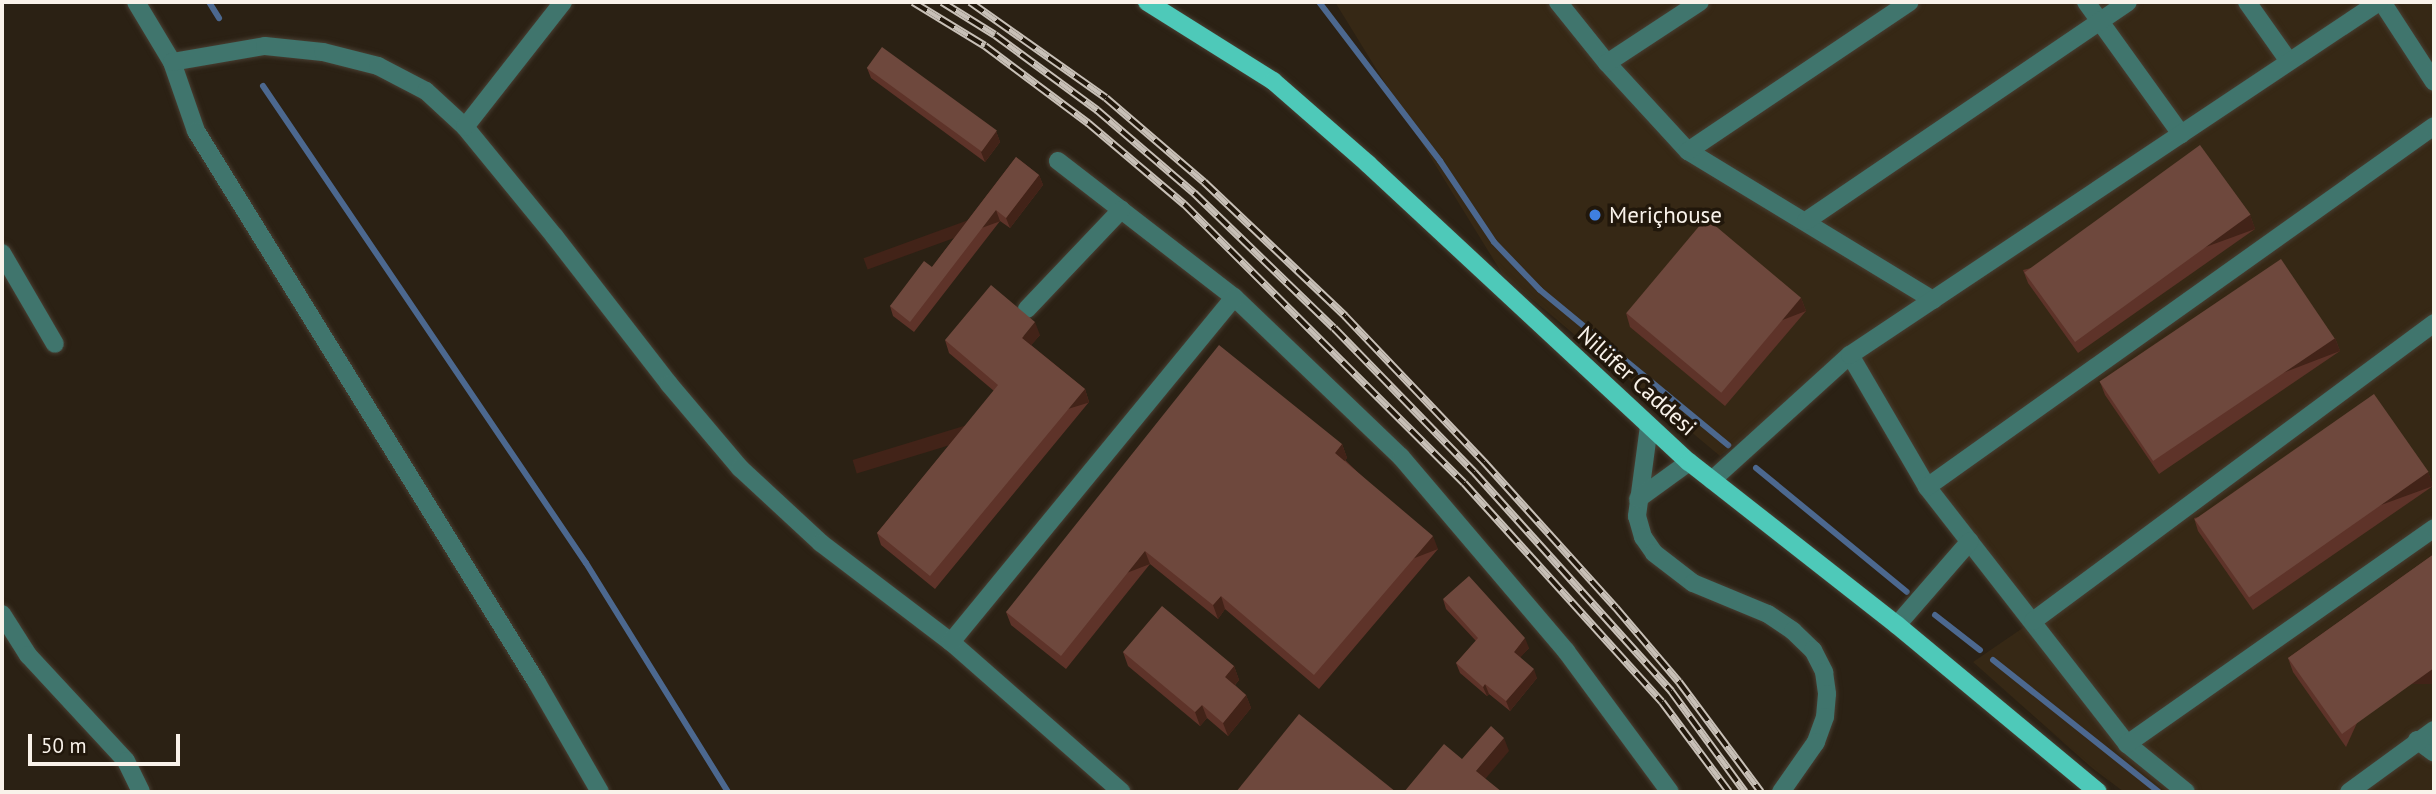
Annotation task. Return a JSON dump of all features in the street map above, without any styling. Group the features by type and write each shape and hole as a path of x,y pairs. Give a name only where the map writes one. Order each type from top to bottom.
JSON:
{"main road":[{"name":"Nilüfer Caddesi","path":"1147,2 1273,81 1368,164 1689,462 1897,625 2098,792"}],"street":[{"path":"136,2 172,62 195,131 528,669 600,792"},
{"path":"465,127 563,2"},
{"path":"1558,2 1607,62 1688,151 1933,300"},
{"path":"1607,62 1700,2"},
{"path":"1688,151 1910,2"},
{"path":"2086,2 2181,134"},
{"path":"1806,221 2128,2"},
{"path":"2247,2 2288,60"},
{"path":"1712,480 1850,355 2288,60 2381,2 2434,82"},
{"path":"172,62 265,46 324,52 377,66 426,91 465,127 555,236 669,384 740,468 821,543 951,642 1122,792"},
{"path":"1927,487 2434,126"},
{"path":"1058,161 1234,297 1401,457 1566,651 1670,792"},
{"path":"1027,310 1121,210"},
{"path":"2,253 55,344"},
{"path":"951,642 1234,297"},
{"path":"2033,621 2434,323"},
{"path":"1850,355 1927,487 2127,744 2186,792"},
{"path":"1649,426 1637,516 1643,537 1654,553 1693,583 1768,614 1813,650 1824,672 1827,694 1825,716 1816,743 1781,792"},
{"path":"1638,499 1689,462"},
{"path":"2127,744 2434,528"},
{"path":"1897,625 1970,541"},
{"path":"2,614 28,655 127,761 141,792"},
{"path":"2348,792 2434,730"},
{"path":"2417,740 2434,753"}],"shaded area":[{"path":"1335,2 2434,2 2434,792 2124,792 2092,768 1973,662 2033,621 1927,487 1850,356 1720,456 1503,275"}],"building":[{"path":"882,47 997,130 982,151 867,68"},
{"path":"2200,145 2251,215 2075,342 2024,273"},
{"path":"1016,157 1039,175 1006,218 996,210 910,322 890,306 924,261 932,267"},
{"path":"1706,218 1801,298 1721,393 1626,313"},
{"path":"2281,259 2335,339 2153,461 2099,381"},
{"path":"991,285 1035,322 1022,338 1085,389 930,576 877,533 998,385 945,340"},
{"path":"1219,345 1342,444 1335,453 1433,536 1314,675 1221,596 1213,605 1145,551 1061,656 1006,612"},
{"path":"2374,394 2428,472 2249,597 2195,520"},
{"path":"2434,554 2434,668 2342,734 2288,658"},
{"path":"1469,576 1525,638 1514,652 1534,669 1506,701 1485,684 1483,687 1456,663 1478,638 1443,599"},
{"path":"1162,606 1234,666 1225,677 1246,695 1223,723 1202,705 1195,712 1123,652"},
{"path":"1299,714 1396,792 1236,792"},
{"path":"1491,726 1504,738 1476,771 1502,792 1404,792 1444,744 1462,759"}],"waterway":[{"path":"209,2 219,18"},
{"path":"1319,2 1440,161 1494,242 1540,290 1728,445"},
{"path":"263,86 586,563 728,792"},
{"path":"1756,468 1907,592"},
{"path":"1935,615 1980,650"},
{"path":"1993,660 2159,792"}],"railway":[{"path":"913,2 985,46 1088,123 1184,204 1464,483 1662,702 1729,792"},
{"path":"942,2 995,35 1097,110 1194,193 1334,328 1474,472 1671,691 1745,792"},
{"path":"970,2 1106,98 1204,182 1345,316 1484,462 1616,608 1679,682 1761,792"}],"place":[{"name":"Meriçhouse","path":"1595,215"}]}
